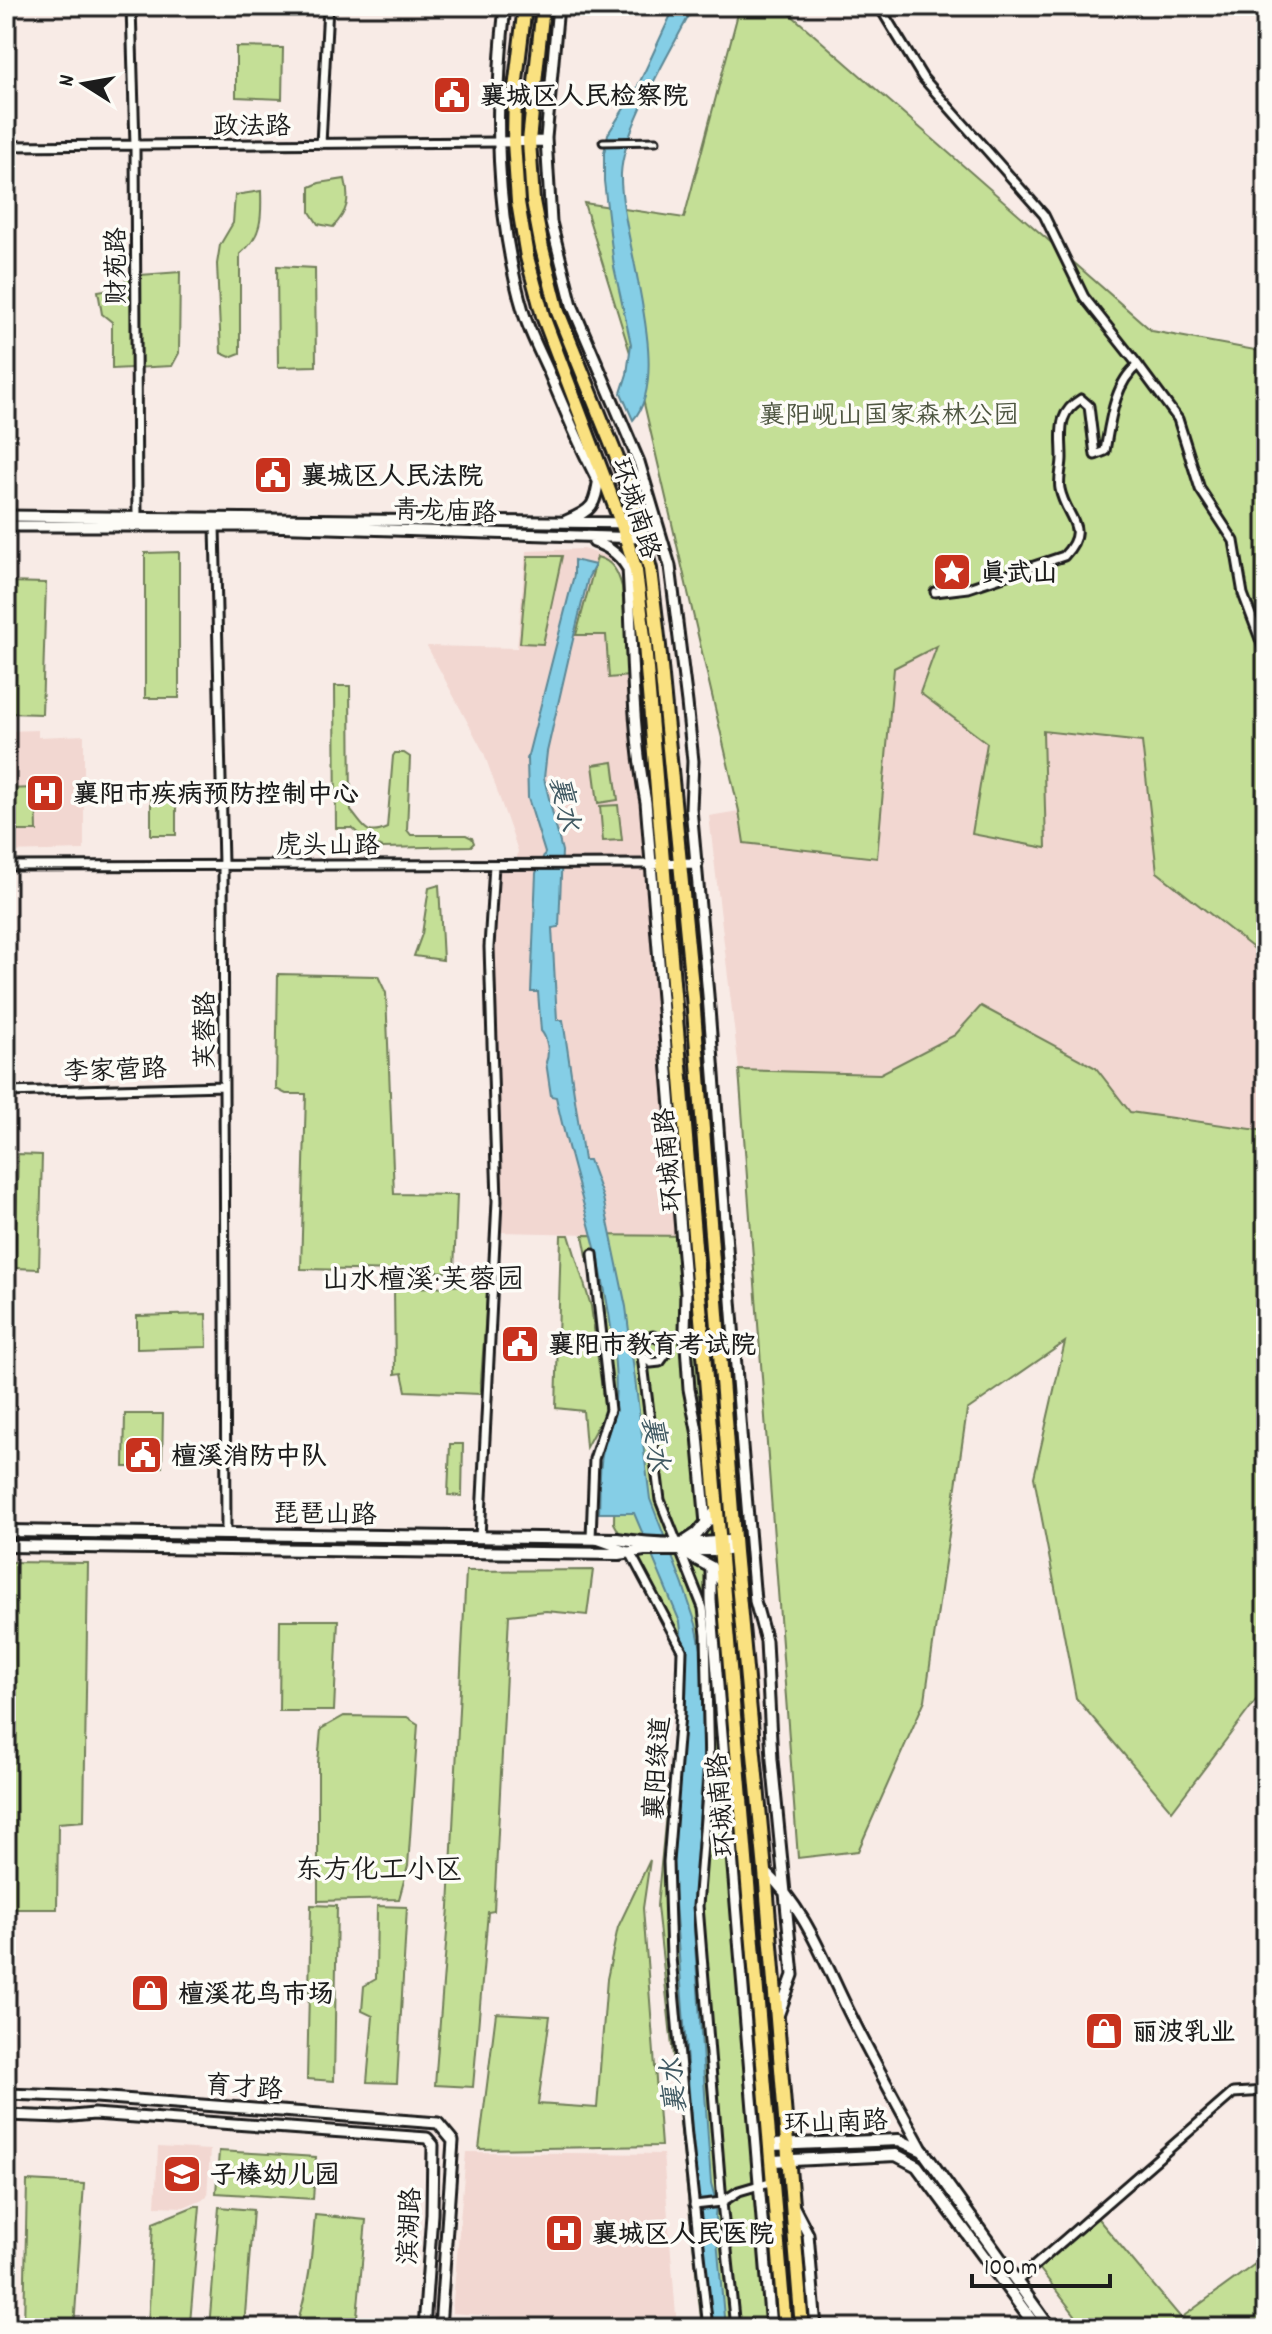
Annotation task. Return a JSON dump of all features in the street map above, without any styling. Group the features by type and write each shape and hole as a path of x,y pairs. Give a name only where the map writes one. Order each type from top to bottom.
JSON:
{"highway":[{"name":"环城南路","path":"525,6 515,89 514,142 518,202 527,257 539,301 622,525 636,571 639,596 657,864 717,1510 785,2328"},
{"name":"环城南路","path":"543,6 529,141 533,201 558,312 623,473 638,523 650,569 658,630 802,2328"}],"main road":[{"path":"679,1547 689,1541 717,1510"},
{"name":"琵琶山路","path":"6,1531 591,1538 617,1539 644,1546"},
{"path":"644,1546 735,1545"},
{"name":"琵琶山路","path":"6,1546 630,1552 644,1546"},
{"path":"679,1547 711,1567 723,1583"},
{"name":"环山南路","path":"771,2145 899,2140 923,2151 1050,2328"},
{"name":"环山南路","path":"772,2161 896,2155 917,2166 1037,2328"}],"street":[{"name":"财苑路","path":"131,6 137,521"},
{"path":"321,144 328,6"},
{"path":"505,6 500,50 499,142 508,241 525,316 598,481"},
{"path":"558,6 546,141 551,222 572,305 639,462 670,566 693,761 691,808 755,1601 766,1641 772,1760 793,1975 777,2020"},
{"path":"879,6 923,78 1044,215 1084,297 1178,419 1200,489 1234,541 1243,594 1266,655"},
{"path":"499,142 546,141"},
{"path":"603,142 656,141"},
{"name":"政法路","path":"6,146 499,142"},
{"path":"935,592 968,588 1064,556 1074,545 1077,527 1060,488 1060,424 1064,413 1081,399 1089,406 1095,455 1105,451 1114,407 1127,373 1138,365"},
{"path":"561,524 589,510 596,499 601,466"},
{"name":"青龙庙路","path":"6,516 215,526 642,538"},
{"name":"青龙庙路","path":"6,526 137,521 638,523"},
{"name":"芙蓉路","path":"215,526 223,864 226,1534"},
{"path":"575,537 604,545 618,555 628,568 639,596"},
{"path":"628,568 634,659 632,692 638,760 657,864 686,1292 689,1389 698,1435 706,1524"},
{"path":"657,864 697,863"},
{"name":"虎头山路","path":"6,866 657,864"},
{"path":"480,1537 497,1201 489,947 494,865"},
{"name":"李家营路","path":"6,1092 224,1086"},
{"path":"593,1254 610,1410 594,1459 591,1538 630,1552"},
{"name":"襄阳绿道","path":"644,1357 651,1363 660,1362 666,1355 667,1346 657,1337 648,1338 642,1344 660,1500 703,1608 706,1635 709,1768 698,1906 735,2328"},
{"path":"735,1545 751,1544"},
{"name":"襄阳绿道","path":"630,1552 682,1650 668,1862 671,1957 708,2328"},
{"path":"711,1567 713,1632 771,2328"},
{"path":"765,1871 786,1890 815,1940 852,2018 923,2151"},
{"path":"1016,2282 1233,2093 1266,2091"},
{"name":"育才路","path":"6,2094 96,2097 418,2120 438,2123 446,2129 453,2141 452,2158"},
{"name":"育才路","path":"6,2115 62,2117 94,2114 418,2136"},
{"name":"滨湖路","path":"418,2136 427,2138 433,2145 424,2328"},
{"name":"滨湖路","path":"440,2328 452,2158"},
{"path":"695,2204 722,2202 739,2191 773,2181"},
{"path":"792,2204 808,2234 816,2328"}],"shaded area":[{"path":"583,549 609,557 618,574 682,1236 494,1232 489,947 494,865 516,865 518,851 484,753 427,646 517,648 526,551"},
{"path":"938,645 987,743 972,834 1046,848 1043,731 1143,742 1157,872 1266,958 1266,1131 1130,1112 1096,1068 955,1035 880,1074 739,1070 709,816 739,811 744,843 877,858 894,668"},
{"name":"襄阳市疾病预防控制中心","path":"38,730 38,737 84,735 84,850 6,852 6,731"},
{"name":"子榛幼儿园","path":"158,2147 210,2150 207,2197 184,2207 155,2206"},
{"name":"襄城区人民医院","path":"466,2152 663,2154 677,2328 452,2313"}],"green space":[{"name":"襄阳岘山国家森林公园","path":"740,6 781,6 1152,331 1266,352 1266,958 1157,872 1142,742 1043,731 1046,848 972,834 987,743 920,693 937,646 894,668 877,858 744,843 639,382 584,203 684,218"},
{"path":"236,47 283,48 282,99 236,97"},
{"path":"345,179 347,199 342,216 333,227 318,224 310,212 310,187"},
{"path":"261,191 257,233 240,254 240,353 230,357 221,353 217,264 220,245 233,223 235,195"},
{"path":"277,266 315,268 316,366 278,367"},
{"path":"180,272 179,353 172,366 112,369 112,322 102,314 98,291 122,287 127,276"},
{"path":"179,552 179,698 145,698 145,553"},
{"path":"528,556 562,556 543,644 520,643"},
{"path":"597,557 614,568 622,587 629,676 609,678 606,635 576,635"},
{"path":"7,582 46,583 42,714 6,713"},
{"path":"335,686 350,686 351,811 363,826 374,832 387,828 393,756 404,753 410,757 407,830 411,835 466,835 472,838 474,843 471,846 383,848 367,842 352,828 336,828"},
{"path":"613,762 618,800 598,803 593,765"},
{"path":"36,788 37,831 6,831 6,789"},
{"path":"151,797 176,797 176,835 151,835"},
{"path":"618,805 622,840 603,841 600,806"},
{"path":"439,885 443,960 414,956 422,934 429,888"},
{"path":"278,974 378,976 386,993 394,1194 457,1195 454,1272 301,1269 306,1094 286,1094 276,1089"},
{"path":"981,1006 1096,1068 1130,1112 1266,1131 1266,1687 1172,1811 1076,1698 1034,1477 1065,1342 967,1410 925,1700 858,1851 798,1858 739,1070 880,1074 955,1035"},
{"path":"18,1154 42,1155 39,1269 15,1268"},
{"path":"561,1235 569,1235 591,1306 605,1412 586,1447 583,1411 556,1408"},
{"path":"583,1235 695,1236 785,2328 702,2328 657,1906 682,1650 614,1523 616,1409"},
{"path":"488,1284 480,1394 406,1391 402,1373 395,1374 394,1289"},
{"path":"206,1314 207,1347 137,1349 137,1316"},
{"path":"125,1414 163,1414 162,1467 124,1467"},
{"path":"450,1444 463,1444 462,1496 448,1495"},
{"path":"6,1562 88,1563 84,1821 58,1823 57,1909 6,1909"},
{"path":"593,1570 587,1615 546,1611 509,1615 494,1911 488,1912 473,2087 435,2085 449,1907 466,1571"},
{"path":"280,1620 338,1620 334,1711 279,1711"},
{"path":"344,1716 407,1717 418,1724 408,1866 399,1899 318,1901 318,1763 321,1729"},
{"path":"650,1860 643,1908 661,2146 479,2149 496,2013 550,2016 538,2104 597,2108 607,1979 618,1927"},
{"path":"311,1905 337,1906 334,2081 307,2079"},
{"path":"377,1906 407,1907 397,2083 367,2082 373,2016 362,2011 364,1986 376,1979"},
{"path":"219,2151 316,2157 313,2199 216,2193"},
{"path":"27,2181 84,2184 74,2328 24,2328"},
{"path":"200,2206 190,2323 186,2328 168,2328 165,2324 164,2328 148,2328 153,2223"},
{"path":"219,2207 253,2210 244,2328 209,2328"},
{"path":"1094,2214 1181,2318 1266,2256 1266,2328 1085,2328 1036,2264"},
{"path":"315,2215 366,2220 356,2328 295,2328 307,2286"}],"water":[{"path":"675,6 694,6 639,112 630,134 621,174 642,302 649,370 644,399 633,420 621,393 631,344 614,267 604,181 604,153 608,134 638,86"},
{"name":"襄水","path":"574,560 595,565 588,578 570,652 544,778 562,851 559,927 552,928 557,1020 563,1020 584,1160 589,1160 603,1198 626,1307 650,1499 683,1585 702,1654 706,1712 693,1914 711,2183 716,2202 725,2328 709,2328 695,2204 672,1863 683,1718 680,1622 634,1513 599,1513 602,1457 616,1393 610,1321 605,1289 556,1097 551,1096 538,992 531,992 536,873 545,853 528,798 527,759 574,575"}],"place":[{"name":"襄城区人民检察院","path":"452,95"},
{"name":"襄城区人民法院","path":"273,475"},
{"name":"真武山","path":"952,572"},
{"name":"襄阳市疾病预防控制中心","path":"45,793"},
{"name":"襄阳市教育考试院","path":"520,1344"},
{"name":"檀溪消防中队","path":"143,1455"},
{"name":"檀溪花鸟市场","path":"150,1993"},
{"name":"丽波乳业","path":"1104,2031"},
{"name":"子榛幼儿园","path":"182,2174"},
{"name":"襄城区人民医院","path":"564,2233"}],"district":[{"name":"山水檀溪·芙蓉园","path":"423,1278"},
{"name":"东方化工小区","path":"379,1868"}]}
